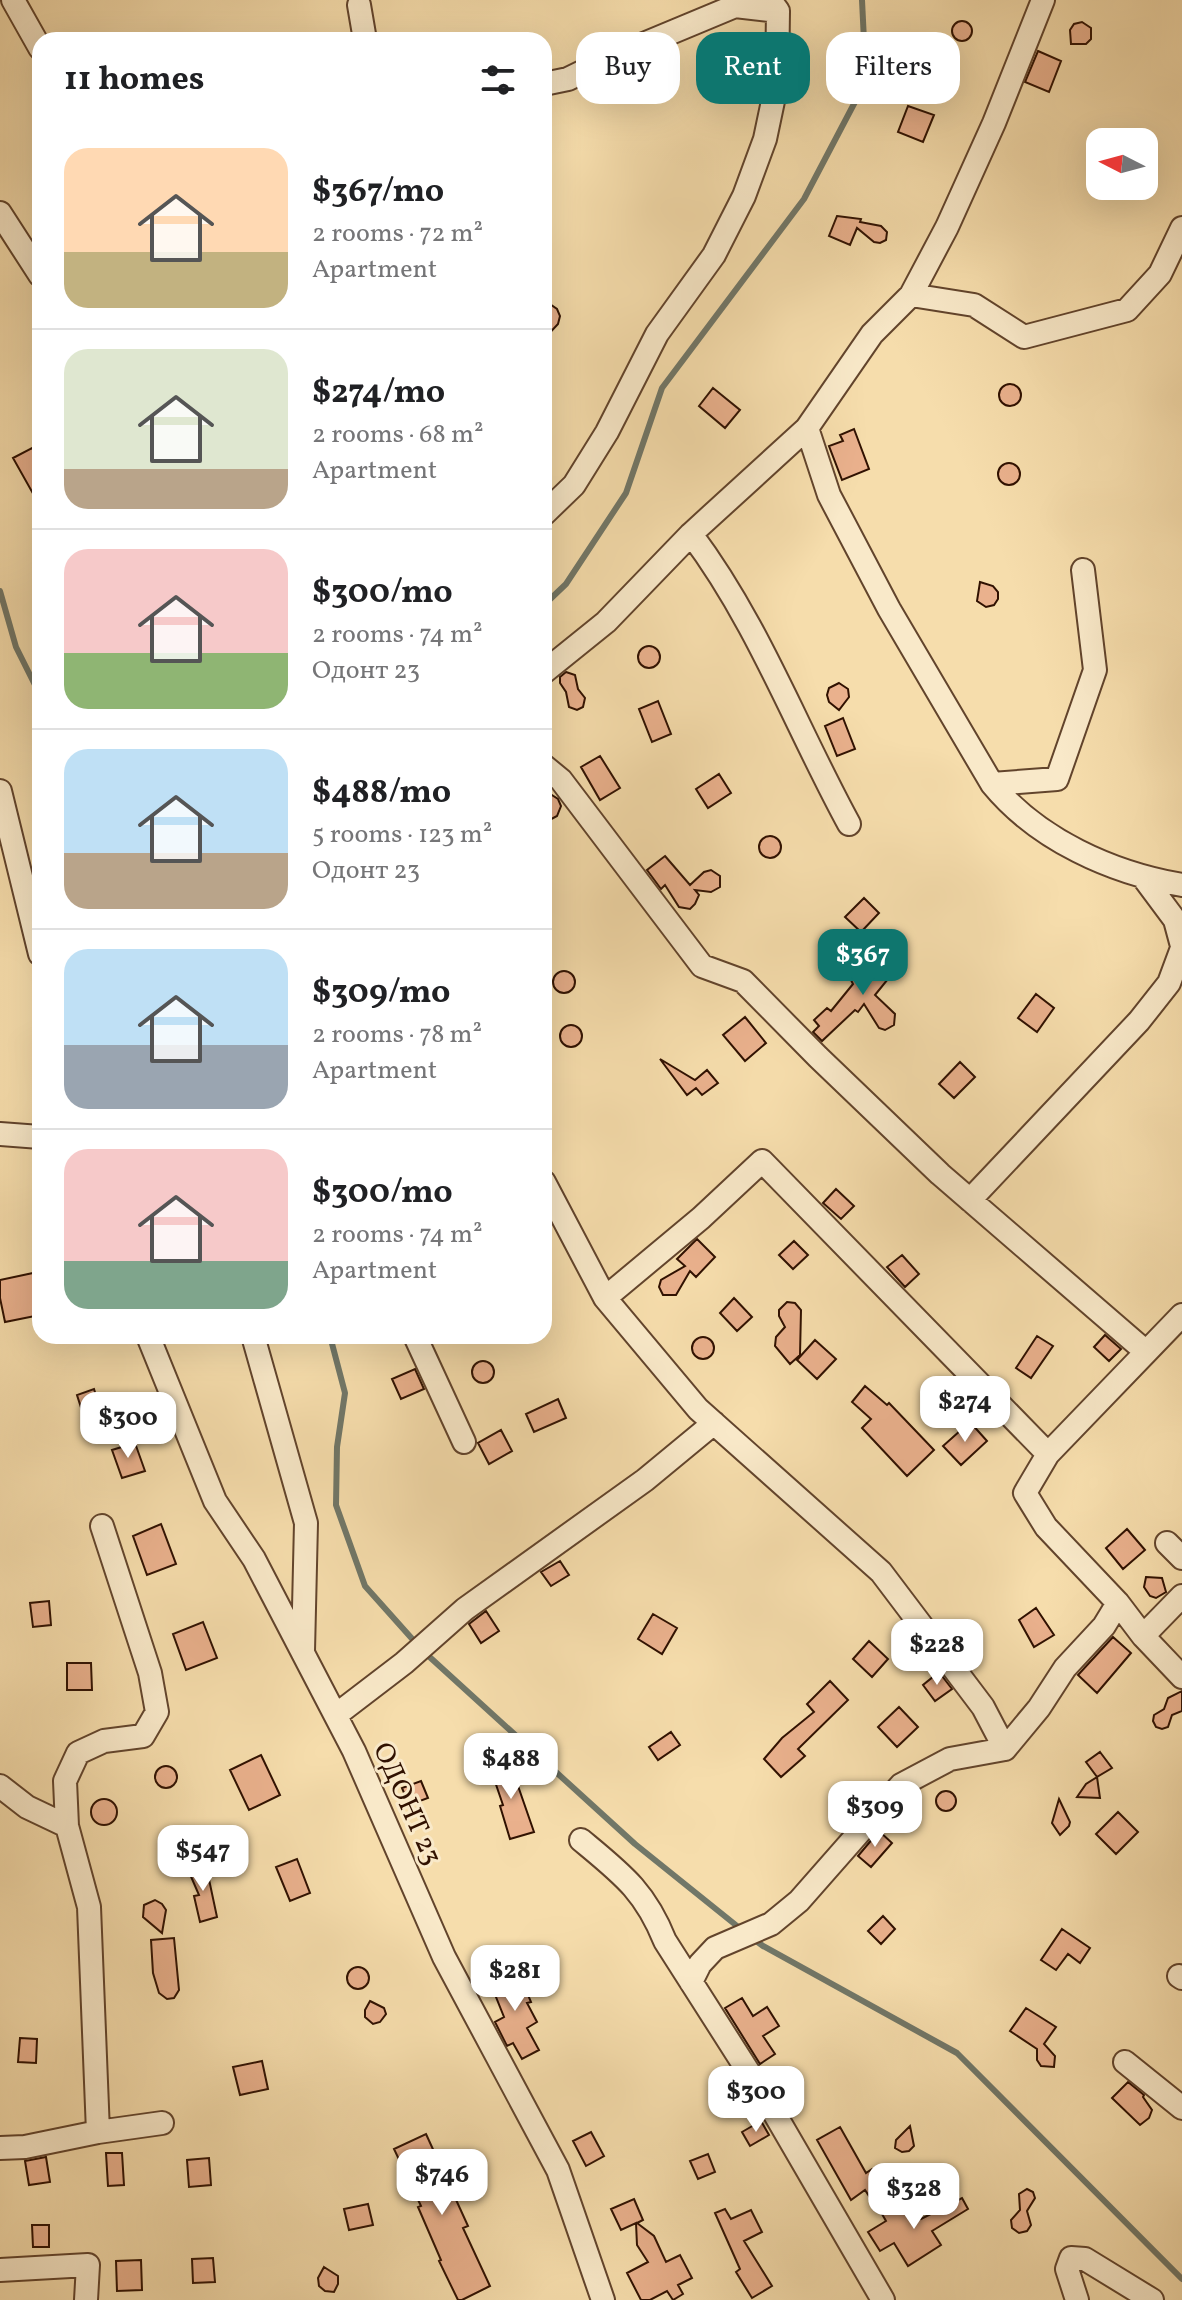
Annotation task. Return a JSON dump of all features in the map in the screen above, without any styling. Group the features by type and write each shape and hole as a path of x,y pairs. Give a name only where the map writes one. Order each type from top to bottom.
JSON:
{"street":[{"path":"13,0 32,34"},
{"path":"552,666 606,622 691,534 807,428 872,334 911,295 989,136 1043,0"},
{"path":"359,5 364,32"},
{"path":"552,82 568,79 735,6 774,6 777,82 765,139 744,196 714,255 657,334 607,432 574,485 552,506"},
{"path":"0,213 32,263"},
{"path":"911,295 974,305 1024,337 1127,310 1160,274 1182,228"},
{"path":"807,428 829,495 889,609 992,784 1009,804 1069,847 1143,877 1182,885"},
{"path":"691,534 721,575 744,615 849,824"},
{"path":"992,784 1057,779 1095,670 1083,570"},
{"path":"552,773 561,780 702,966 743,981 818,1057 970,1200 1145,1351"},
{"path":"0,791 32,921"},
{"path":"970,1200 1139,1021 1169,983 1182,947 1175,920 1143,877"},
{"path":"0,1134 32,1136"},
{"path":"605,1298 701,1218 762,1161 1048,1454"},
{"path":"552,1197 605,1298 698,1409 881,1572 983,1707 1005,1749"},
{"path":"1182,1315 1048,1454 1025,1493 1046,1527 1182,1677"},
{"name":"ОДОНТ 23","path":"151,1344 215,1501 254,1559 336,1715 444,1957 558,2170 603,2300"},
{"path":"255,1344 306,1523 303,1652"},
{"path":"419,1344 464,1442"},
{"path":"336,1715 410,1658 465,1609 645,1480 714,1423"},
{"path":"98,2132 89,1907 67,1826 65,1781 78,1753 104,1741 143,1736 157,1712 150,1673 102,1526"},
{"path":"1143,1636 1182,1596"},
{"path":"691,1982 700,1964 715,1948 760,1930 799,1901 901,1785 950,1759 1005,1749 1039,1708 1065,1668 1104,1626 1118,1603"},
{"path":"0,1786 27,1807 67,1826"},
{"path":"581,1840 627,1879 654,1915 665,1941 769,2104 883,2300"},
{"path":"1125,2062 1182,2108"},
{"path":"0,2148 25,2147 162,2123"},
{"path":"1077,2300 1067,2269 1071,2258 1085,2259 1152,2300"},
{"path":"0,2270 88,2265 86,2300"}],"building":[{"path":"962,21 971,27 971,35 962,41 960,32 952,31 955,24"},
{"path":"1082,22 1091,28 1091,39 1086,44 1071,44 1070,30 1074,24"},
{"path":"1038,51 1061,61 1049,92 1025,82"},
{"path":"908,106 934,115 923,142 898,132"},
{"path":"837,216 881,226 887,232 886,240 874,242 857,228 850,245 829,236"},
{"path":"552,306 560,316 552,330"},
{"path":"1006,384 1014,384 1021,395 1014,406 1006,406 999,399 999,391"},
{"path":"713,388 740,410 725,428 699,406"},
{"path":"854,429 869,469 842,480 829,446 843,441 840,435"},
{"path":"32,448 32,492 13,458"},
{"path":"1009,463 1017,466 1020,474 1017,482 1009,485 1001,482 998,474 1001,466"},
{"path":"980,582 993,586 998,592 994,605 986,607 977,601"},
{"path":"649,646 657,649 660,657 657,665 649,668 641,665 638,657 641,649"},
{"path":"566,672 575,675 578,689 585,698 583,707 577,710 569,707 566,692 560,683 560,677"},
{"path":"839,683 848,689 849,697 839,710 829,702 827,695 829,688"},
{"path":"658,701 671,734 652,742 639,709"},
{"path":"843,718 855,749 837,756 825,726"},
{"path":"600,756 620,788 600,800 581,767"},
{"path":"719,774 731,793 708,808 696,789"},
{"path":"552,795 561,806 557,816 552,819"},
{"path":"770,836 778,839 781,847 778,855 770,858 762,855 759,847 762,839"},
{"path":"665,856 690,885 704,872 711,870 720,876 720,887 711,892 695,890 699,895 695,904 690,909 679,907 665,885 661,889 647,870"},
{"path":"864,898 879,913 861,932 845,917"},
{"path":"891,946 905,958 875,995 895,1014 894,1025 885,1030 879,1028 864,1004 822,1041 813,1032 819,1026 814,1020 827,1008 831,1011 853,984 848,974 862,980"},
{"path":"564,971 572,974 575,982 572,990 564,993 556,990 553,982 556,974"},
{"path":"1036,994 1054,1008 1037,1032 1018,1018"},
{"path":"745,1017 766,1043 745,1061 723,1035"},
{"path":"571,1025 579,1028 582,1036 579,1044 571,1047 563,1044 560,1036 563,1028"},
{"path":"660,1059 695,1080 707,1070 718,1083 702,1095 696,1088 687,1095"},
{"path":"960,1062 975,1077 954,1098 939,1084"},
{"path":"836,1189 854,1206 841,1219 823,1203"},
{"path":"697,1239 715,1257 696,1277 690,1271 676,1295 663,1295 659,1287 661,1280 685,1266 677,1259"},
{"path":"794,1241 808,1255 793,1269 779,1255"},
{"path":"902,1255 919,1274 905,1287 887,1267"},
{"path":"32,1273 32,1317 5,1322 0,1280"},
{"path":"734,1298 752,1317 737,1331 720,1313"},
{"path":"787,1302 795,1303 801,1310 800,1355 790,1364 775,1346 776,1337 785,1327 779,1310"},
{"path":"1105,1335 1121,1349 1109,1361 1094,1347"},
{"path":"1037,1336 1053,1346 1031,1378 1016,1368"},
{"path":"703,1337 711,1340 714,1348 711,1356 703,1359 695,1356 692,1348 695,1340"},
{"path":"815,1340 836,1359 817,1379 797,1360"},
{"path":"483,1361 491,1364 494,1372 491,1380 483,1383 475,1380 472,1372 475,1364"},
{"path":"415,1369 424,1389 401,1399 392,1379"},
{"path":"865,1386 887,1405 889,1403 934,1450 907,1476 862,1428 871,1419 852,1402"},
{"path":"94,1389 102,1415 85,1420 77,1395"},
{"path":"558,1399 566,1418 534,1432 526,1414"},
{"path":"970,1422 987,1441 961,1465 943,1446"},
{"path":"501,1430 512,1451 489,1464 478,1443"},
{"path":"135,1443 145,1471 122,1478 112,1450"},
{"path":"161,1524 176,1564 147,1575 133,1536"},
{"path":"1127,1529 1145,1550 1123,1569 1106,1548"},
{"path":"560,1561 569,1575 551,1586 541,1572"},
{"path":"1146,1577 1162,1578 1166,1592 1156,1598 1150,1596 1144,1587"},
{"path":"49,1601 51,1625 33,1627 30,1603"},
{"path":"1036,1608 1054,1635 1034,1647 1019,1620"},
{"path":"486,1611 499,1631 481,1643 469,1624"},
{"path":"653,1614 677,1628 662,1654 638,1639"},
{"path":"203,1622 217,1658 186,1670 173,1634"},
{"path":"1113,1637 1131,1653 1097,1693 1078,1675"},
{"path":"869,1641 888,1659 872,1677 853,1659"},
{"path":"67,1663 91,1663 92,1690 67,1690"},
{"path":"939,1672 952,1689 935,1701 923,1685"},
{"path":"830,1681 848,1700 798,1749 805,1756 781,1777 764,1759 782,1738 814,1712 807,1704"},
{"path":"1182,1691 1182,1711 1172,1715 1168,1727 1156,1727 1154,1715 1164,1709 1168,1698"},
{"path":"899,1707 918,1727 897,1747 878,1727"},
{"path":"671,1732 680,1745 658,1760 649,1747"},
{"path":"1100,1752 1112,1768 1097,1777 1086,1762"},
{"path":"261,1755 280,1795 249,1810 230,1770"},
{"path":"509,1760 534,1832 510,1839 490,1767"},
{"path":"166,1766 177,1777 166,1788 155,1777"},
{"path":"1097,1777 1100,1798 1077,1797 1086,1784"},
{"path":"421,1781 428,1798 409,1805 402,1788"},
{"path":"946,1791 953,1794 956,1801 953,1808 946,1811 939,1808 936,1801 939,1794"},
{"path":"104,1799 113,1803 117,1812 113,1821 104,1825 95,1821 91,1812 95,1803"},
{"path":"1059,1799 1070,1822 1060,1835 1052,1823"},
{"path":"1118,1812 1138,1832 1116,1854 1096,1834"},
{"path":"879,1831 892,1843 871,1867 858,1856"},
{"path":"297,1859 310,1893 290,1901 276,1867"},
{"path":"195,1864 201,1864 207,1870 217,1917 200,1922 194,1896 199,1895 189,1872"},
{"path":"155,1900 166,1910 162,1933 143,1917 144,1905"},
{"path":"883,1916 895,1929 881,1944 868,1931"},
{"path":"1062,1929 1090,1948 1080,1963 1068,1954 1056,1970 1041,1960"},
{"path":"174,1938 179,1990 174,1998 167,1999 159,1993 153,1973 151,1940"},
{"path":"516,1966 531,2002 527,2003 537,2022 527,2028 539,2050 522,2059 513,2043 507,2046 495,2022 504,2017 492,1987 506,1982 501,1972"},
{"path":"358,1967 366,1970 369,1978 366,1986 358,1989 350,1986 347,1978 350,1970"},
{"path":"742,1998 753,2016 767,2007 779,2026 763,2036 775,2054 760,2064 725,2008"},
{"path":"370,2001 384,2008 386,2014 380,2022 373,2024 365,2017"},
{"path":"1026,2008 1056,2027 1044,2044 1055,2056 1054,2067 1041,2066 1037,2060 1037,2049 1010,2031"},
{"path":"20,2038 37,2039 36,2063 18,2062"},
{"path":"262,2061 268,2089 240,2095 233,2067"},
{"path":"1128,2082 1144,2095 1152,2110 1149,2118 1140,2125 1112,2098"},
{"path":"761,2121 769,2135 750,2146 742,2132"},
{"path":"910,2126 914,2146 902,2152 895,2148 896,2140"},
{"path":"840,2127 866,2173 872,2169 886,2189 871,2199 865,2190 851,2200 817,2140"},
{"path":"591,2132 604,2156 586,2166 573,2141"},
{"path":"426,2134 468,2226 463,2228 490,2286 462,2300 458,2300 439,2261 418,2207 421,2206 394,2149"},
{"path":"106,2153 122,2153 124,2185 108,2186"},
{"path":"708,2154 715,2172 698,2179 690,2161"},
{"path":"46,2157 50,2182 29,2185 25,2161"},
{"path":"209,2158 211,2185 189,2187 187,2160"},
{"path":"1027,2189 1033,2192 1035,2198 1027,2211 1031,2225 1027,2231 1019,2233 1012,2228 1011,2220 1020,2210 1019,2194"},
{"path":"962,2198 968,2209 932,2231 941,2245 908,2266 894,2243 880,2251 868,2232 886,2221 882,2214 909,2210 921,2219"},
{"path":"634,2199 643,2220 637,2223 654,2236 666,2262 680,2255 692,2278 678,2285 683,2294 673,2300 667,2291 650,2300 641,2300 627,2273 648,2262 637,2245 636,2223 621,2230 611,2209"},
{"path":"368,2204 373,2225 349,2230 344,2209"},
{"path":"725,2209 731,2219 751,2210 762,2232 744,2241 772,2286 752,2298 736,2272 740,2269 715,2213"},
{"path":"32,2225 49,2225 49,2247 33,2247"},
{"path":"213,2258 215,2282 193,2283 192,2259"},
{"path":"141,2260 142,2290 117,2291 116,2261"},
{"path":"324,2267 338,2276 334,2292 325,2291 319,2286 318,2278"}],"waterway":[{"path":"552,597 566,584 626,493 662,388 804,199 866,81 862,0"},
{"path":"0,591 16,647 32,679"},
{"path":"332,1344 345,1393 337,1447 336,1505 365,1586 423,1651 635,1844 742,1930"},
{"path":"751,1937 957,2053 1182,2279"}]}
